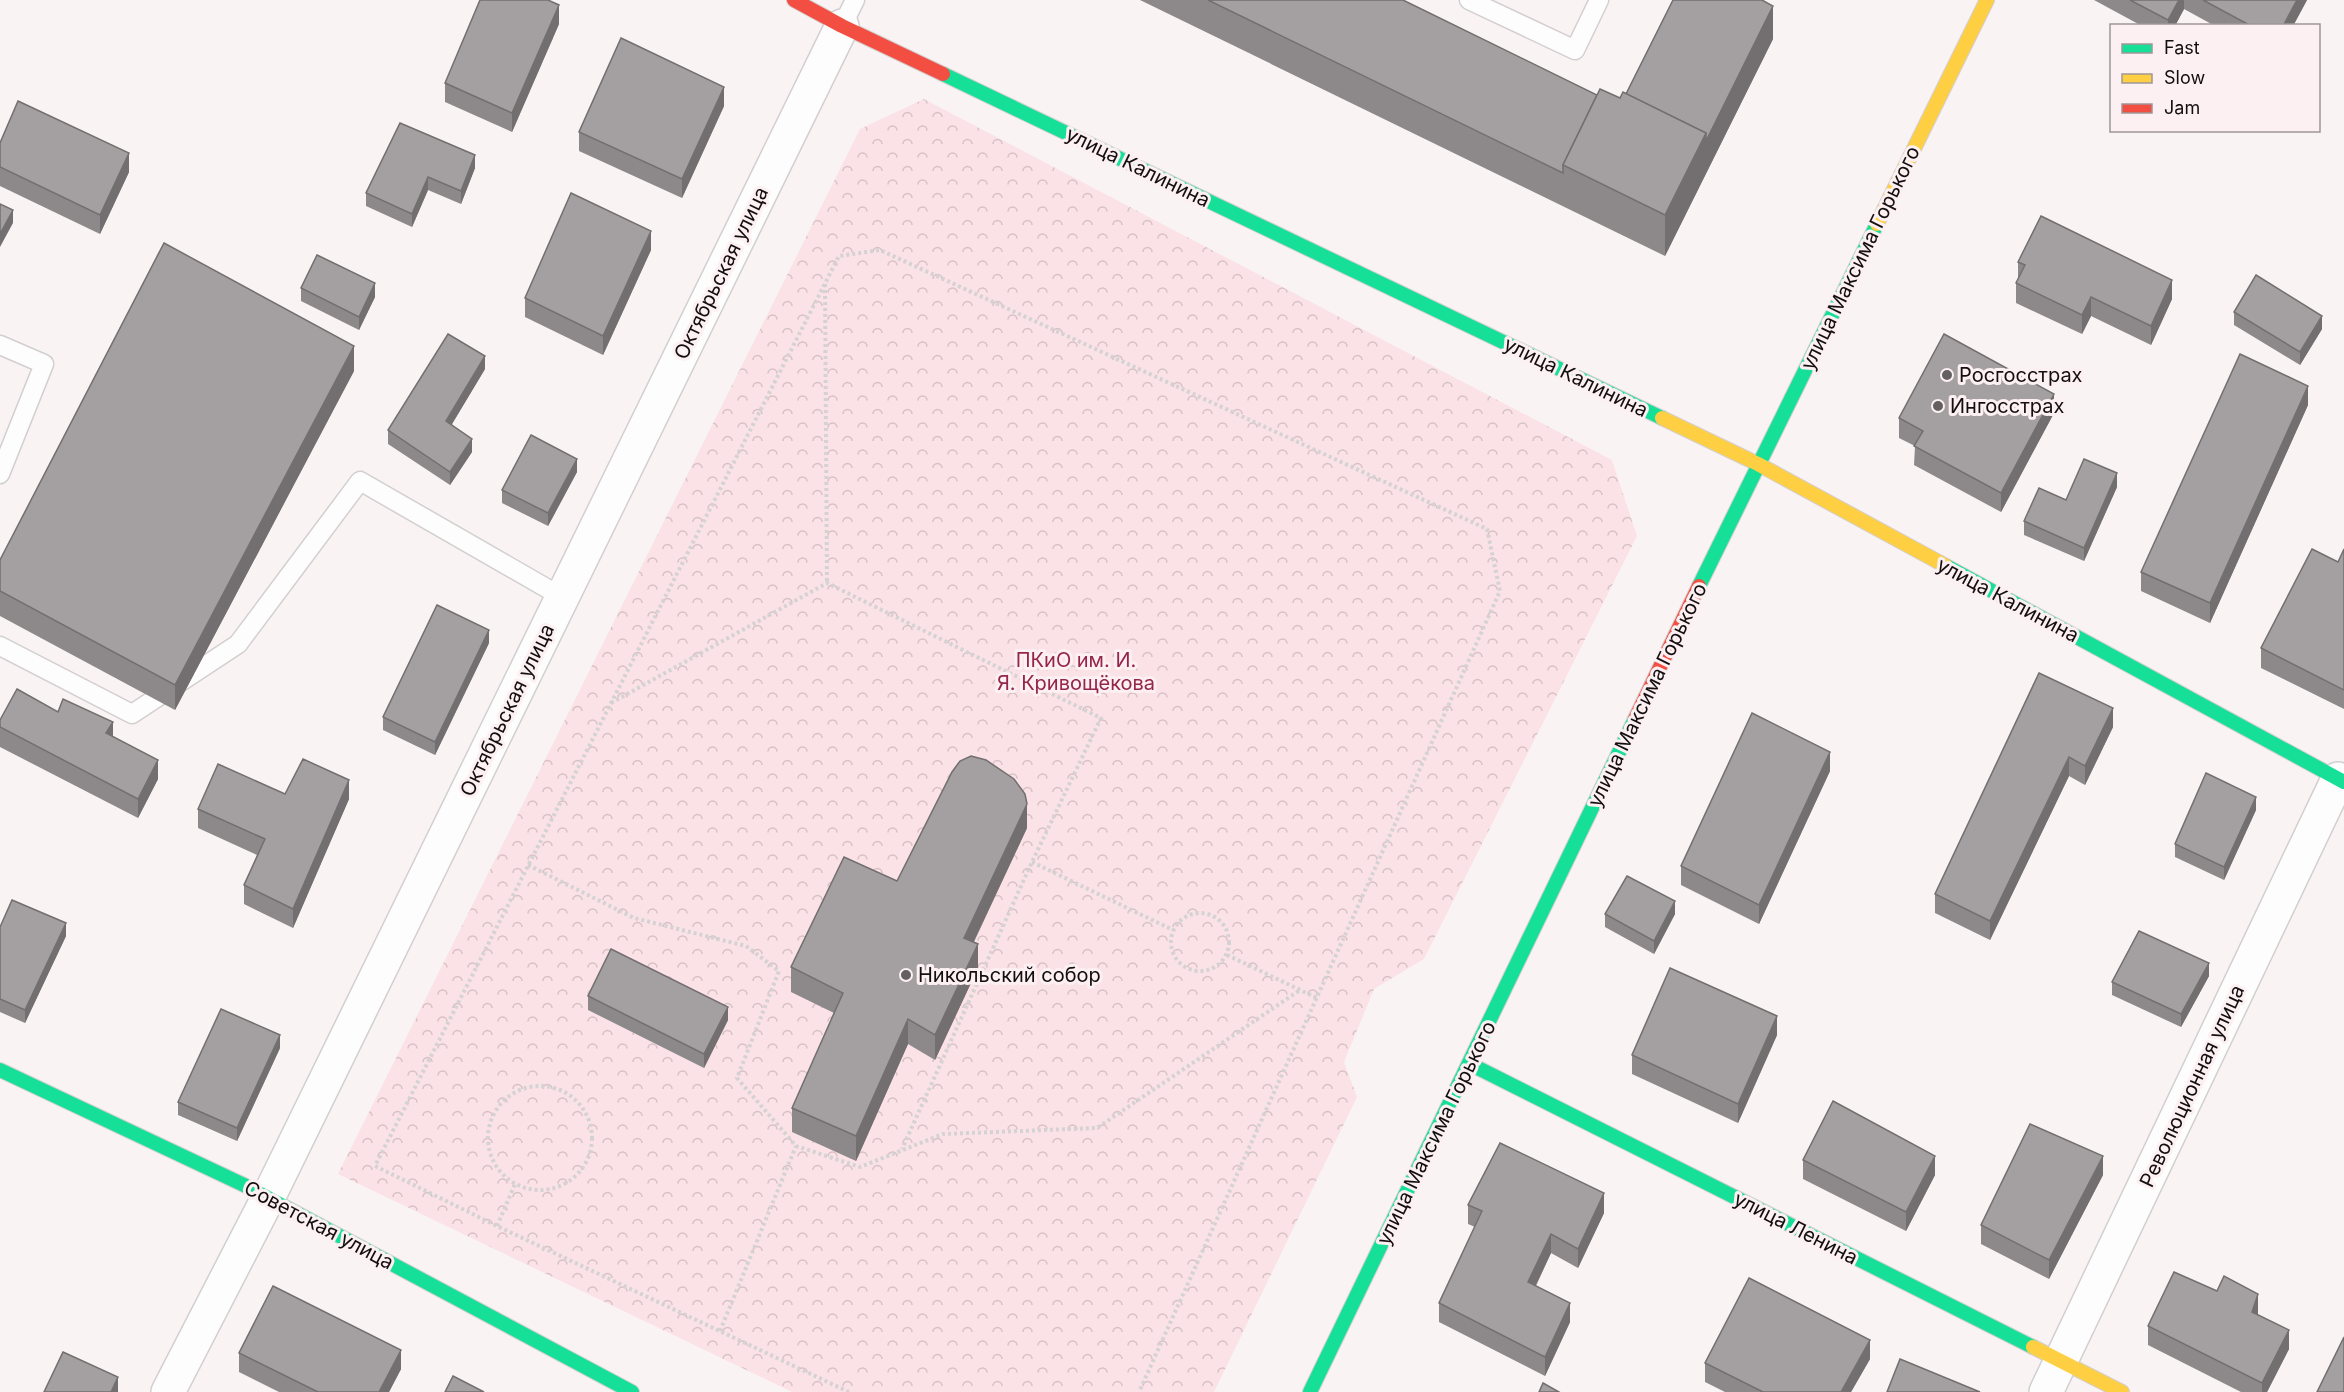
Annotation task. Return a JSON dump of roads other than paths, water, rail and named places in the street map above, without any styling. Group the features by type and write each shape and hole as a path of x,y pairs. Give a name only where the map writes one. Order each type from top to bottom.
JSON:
{"main road":[{"name":"улица Калинина","path":"794,0 849,13 1758,465 2341,780"},
{"name":"улица Максима Горького","path":"1310,1392 1758,465 1987,0"},
{"name":"улица Ленина","path":"1470,1064 2122,1392"},
{"name":"Советская улица","path":"0,1070 268,1198 632,1392"}],"street":[{"name":"Октябрьская улица","path":"168,1392 268,1198 849,13"},
{"name":"Революционная улица","path":"2046,1392 2341,780"}],"lane":[{"path":"1469,0 1575,50 1599,0"},
{"path":"0,345 44,364 0,474"},
{"path":"0,646 132,714 238,644 360,481 562,597"}],"place":[{"name":"Росгосстрах","path":"1947,375"},
{"name":"Ингосстрах","path":"1938,406"},
{"name":"Никольский собор","path":"906,975"}],"park label":[{"name":"ПКиО им. И. Я. Кривощёкова","path":"1076,672"}]}
